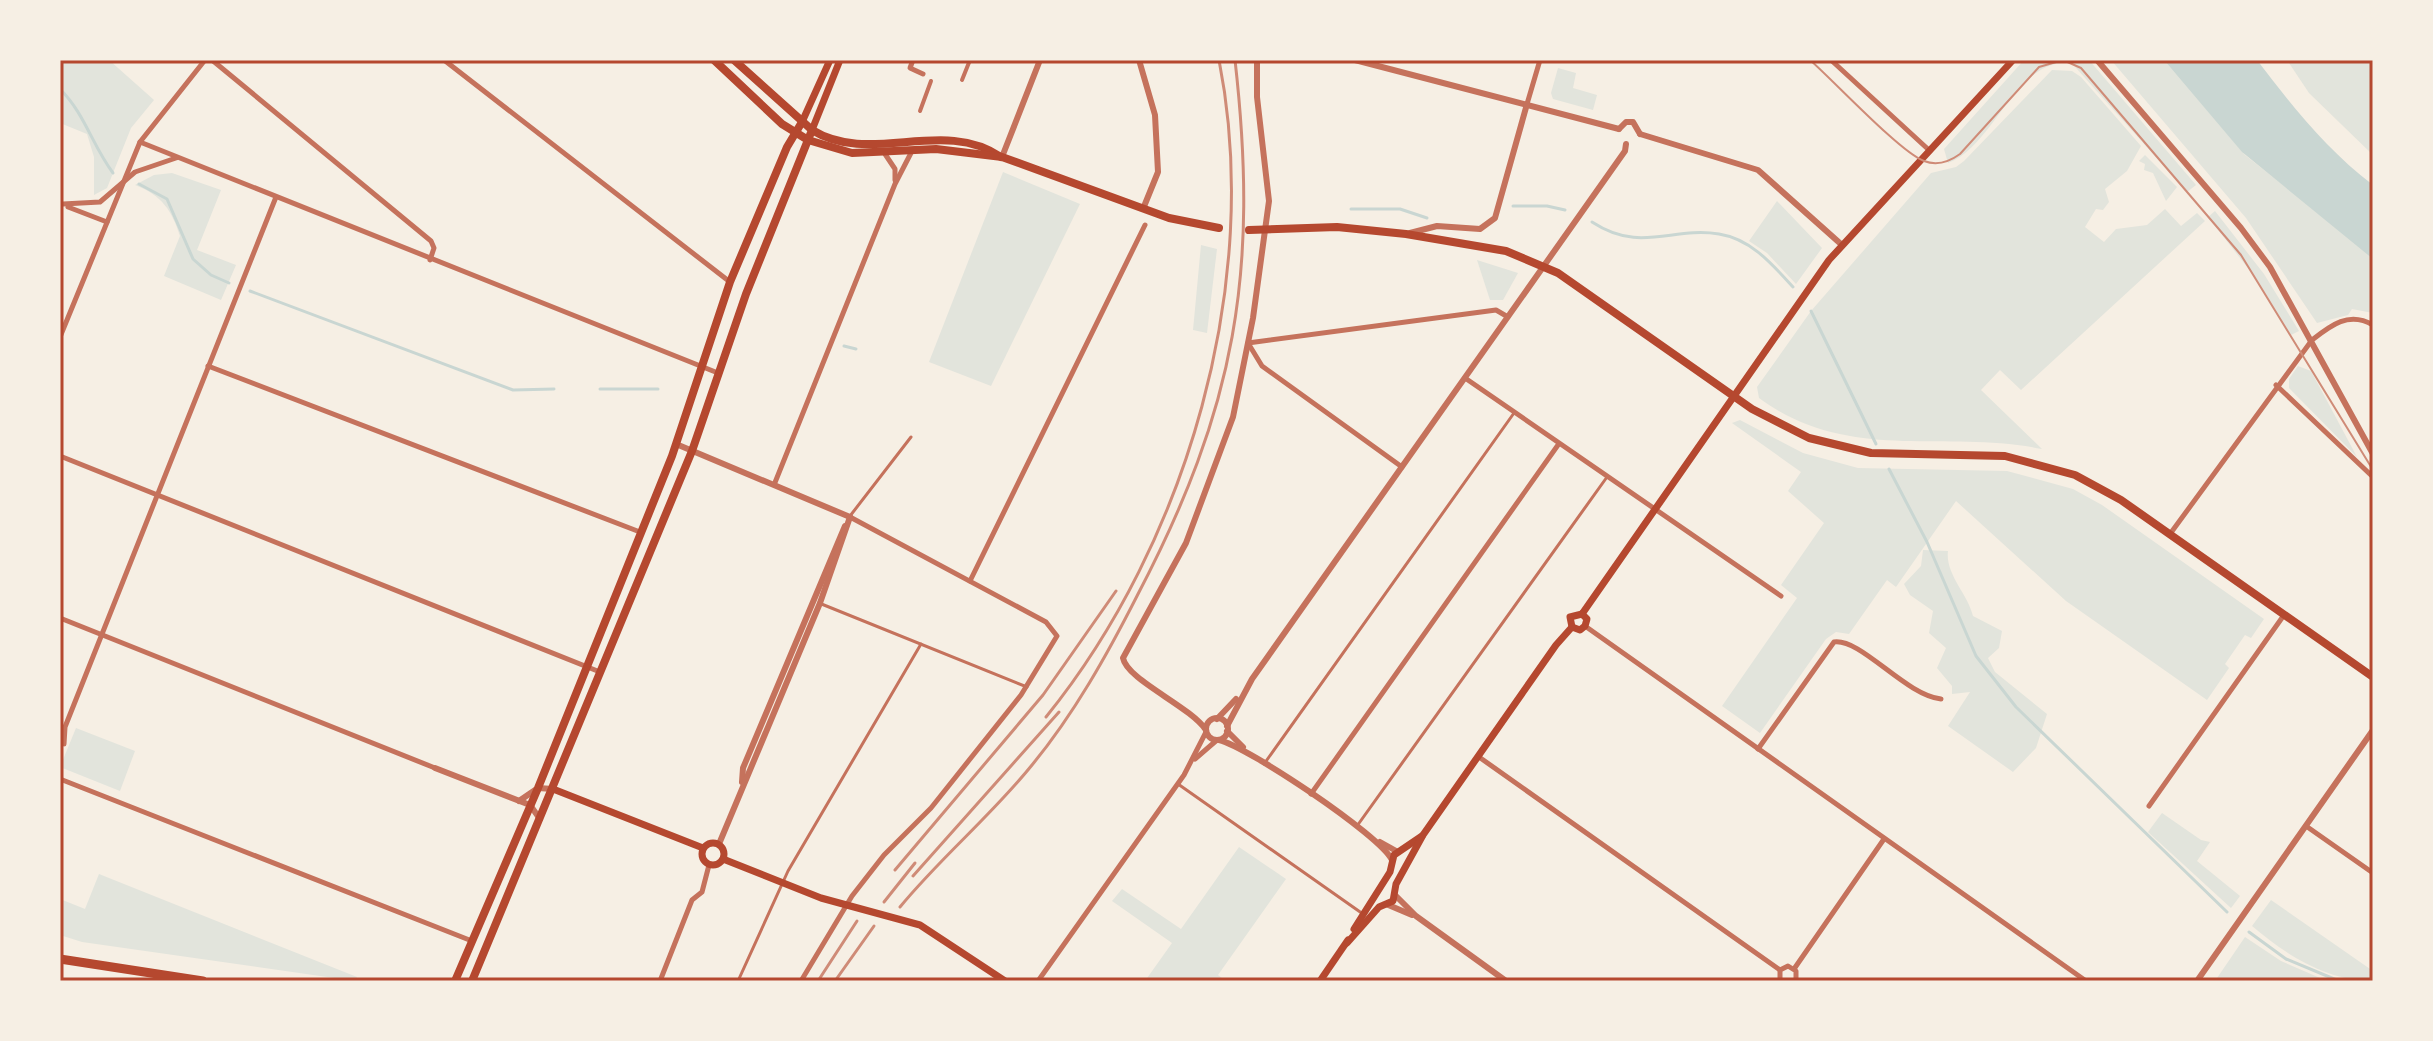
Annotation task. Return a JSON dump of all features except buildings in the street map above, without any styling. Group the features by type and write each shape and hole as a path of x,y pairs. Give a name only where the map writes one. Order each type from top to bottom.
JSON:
{"highway":[{"path":"60,959 203,981"}],"main road":[{"path":"714,60 782,124 808,140 841,151 885,154 950,150 1002,157 1143,209 1183,222 1219,228"},
{"path":"734,60 812,130 852,144 954,140 987,147 1002,157"},
{"path":"455,981 538,788 676,444 730,282 830,60"},
{"path":"472,981 692,451 746,294 840,60"},
{"path":"1582,614 1587,619 1585,626 1577,630 1572,627 1570,617 1582,614 1842,245 2013,60"},
{"path":"1249,230 1309,226 1406,234 1488,246 1543,266 1734,396 1794,432 1836,447 1871,453 2022,459 2060,468 2092,483 2170,534 2373,677"},
{"path":"1347,943 1384,904 1396,896 1396,884 1423,835 1556,645 1572,627"},
{"path":"553,789 703,848"},
{"path":"1320,981 1347,943 1391,869 1392,860 1423,835"},
{"path":"723,859 724,852 719,844 710,843 703,848 702,857 709,865 723,859 846,906 920,925 1005,981"},
{"path":"1400,851 1411,861"},
{"path":"1377,892 1376,898 1384,904"}],"street":[{"path":"60,337 140,142 205,60"},
{"path":"212,60 431,241 434,248 430,260"},
{"path":"444,60 730,282"},
{"path":"913,60 910,68 923,74"},
{"path":"962,80 970,60"},
{"path":"1002,157 1040,60"},
{"path":"1139,60 1155,115 1158,164 1157,183 1143,209"},
{"path":"1255,757 1218,740 1180,705 1130,670 1123,661 1186,543 1208,491 1233,417 1248,343 1269,201 1257,97 1257,60"},
{"path":"1355,60 1619,129"},
{"path":"1406,234 1437,226 1480,229 1495,218 1540,60"},
{"path":"1831,60 1930,151"},
{"path":"2097,60 2241,228 2282,285 2373,454"},
{"path":"920,111 931,81"},
{"path":"1619,129 1626,122 1633,122 1640,134 1758,170 1842,245"},
{"path":"1619,129 1620,139 1626,144 1634,143 1640,134"},
{"path":"140,142 719,373"},
{"path":"1192,763 1227,729 1244,691 1626,144"},
{"path":"774,485 895,184 913,150"},
{"path":"885,154 895,169 895,184"},
{"path":"61,204 100,202 145,168 177,157"},
{"path":"64,744 65,727 101,634 276,197"},
{"path":"61,204 107,222"},
{"path":"970,581 1145,225"},
{"path":"1248,343 1496,310 1508,317"},
{"path":"2170,534 2276,385 2312,340 2340,321 2356,319 2373,325"},
{"path":"1248,343 1262,366 1402,467"},
{"path":"208,366 640,532"},
{"path":"1465,378 1781,596"},
{"path":"2276,385 2373,477"},
{"path":"676,444 850,517 1046,622 1057,632 1054,645 1027,687 931,808 884,855 846,906 801,981"},
{"path":"1311,794 1558,445"},
{"path":"60,456 600,672"},
{"path":"741,785 743,768 836,541 850,517"},
{"path":"719,844 741,785 820,603 850,517"},
{"path":"2149,806 2284,615"},
{"path":"60,618 530,805 541,821"},
{"path":"1585,626 2086,981"},
{"path":"1758,749 1834,642 1844,641 1918,693 1941,699"},
{"path":"1038,981 1178,784 1214,719 1244,691"},
{"path":"1180,705 1214,719 1264,764 1376,840 1400,851"},
{"path":"2197,981 2373,730"},
{"path":"1479,757 1780,970"},
{"path":"60,779 472,941"},
{"path":"519,801 538,788 553,789"},
{"path":"2306,826 2373,873"},
{"path":"1796,981 1794,969 1884,839"},
{"path":"1376,840 1392,860"},
{"path":"660,981 692,900 702,892 709,865"},
{"path":"1396,896 1416,916 1506,981"},
{"path":"1384,904 1416,916"},
{"path":"1780,970 1785,967 1794,969"},
{"path":"1780,970 1780,981"}],"lane":[{"path":"1264,764 1514,413"},
{"path":"850,517 911,437"},
{"path":"1357,826 1607,477"},
{"path":"812,600 1027,687"},
{"path":"738,981 783,882 921,644"},
{"path":"1178,784 1363,914"}],"shaded area":[{"path":"60,60 109,60 154,100 131,128 107,188 94,195 94,157 87,134 60,123"},
{"path":"2024,60 2060,60 2061,63 2044,68 2030,78 1977,142 1948,163 1944,149"},
{"path":"2069,60 2089,60 2196,185 2187,192"},
{"path":"2111,60 2164,60 2245,155 2373,256 2373,313 2352,309 2348,315 2317,323 2246,218"},
{"path":"2164,60 2257,60 2325,142 2373,185 2373,259 2242,152"},
{"path":"2287,60 2373,60 2373,155 2309,93"},
{"path":"1558,68 1576,73 1573,88 1597,95 1593,110 1553,99 1551,93"},
{"path":"2052,70 2072,71 2081,77 2141,146 2127,171 2105,189 2109,202 2103,210 2096,209 2085,227 2104,242 2116,229 2147,225 2165,209 2181,226 2197,213 2205,221 2021,390 2000,370 1981,390 2042,449 2005,444 1862,438 1827,431 1793,418 1759,398 1757,387 1811,311 1931,173 1956,167 1964,161"},
{"path":"2145,155 2177,187 2166,201 2153,173 2144,170 2145,164 2139,161"},
{"path":"1003,172 1080,204 991,386 929,362"},
{"path":"172,173 221,190 197,250 236,265 221,300 164,276 180,236 165,205 135,185 154,175"},
{"path":"1777,201 1822,248 1796,284 1767,253 1749,241"},
{"path":"2215,211 2264,274 2299,331 2291,335 2258,281 2208,217"},
{"path":"1201,245 1217,249 1207,333 1193,330"},
{"path":"1477,260 1518,273 1503,300 1490,300"},
{"path":"2298,366 2311,371 2357,457 2289,388 2289,379"},
{"path":"1740,420 1803,453 1858,468 2007,471 2073,489 2102,505 2264,619 2251,638 2245,635 2225,664 2229,668 2207,700 2066,601 1956,501 1896,587 1887,580 1849,634 1836,632 1826,639 1760,733 1722,706 1797,598 1781,585 1824,523 1788,491 1801,472 1732,423"},
{"path":"1923,550 1948,551 1953,576 1973,616 2002,631 1999,648 1988,658 1995,672 2047,714 2036,748 2013,772 1948,726 1970,692 1952,694 1952,686 1937,668 1946,648 1929,633 1933,611 1910,595 1904,584 1921,566"},
{"path":"76,728 135,751 120,791 60,767"},
{"path":"2162,813 2201,840 2210,842 2197,861 2240,896 2231,908 2148,832"},
{"path":"1239,847 1286,879 1218,975 1226,981 1145,981 1172,943 1112,901 1122,889 1181,929"},
{"path":"99,874 357,977 355,981 82,942 60,935 60,899 85,909"},
{"path":"2271,900 2373,971 2373,981 2323,971 2265,937 2252,926"},
{"path":"2245,937 2281,961 2327,981 2215,981"}],"waterway":[{"path":"60,89 76,109 113,173"},
{"path":"139,184 167,199 193,259 211,275 229,283"},
{"path":"1513,206 1547,206 1565,210"},
{"path":"1351,209 1400,209 1427,218"},
{"path":"1592,222 1610,231 1641,238 1702,232 1731,237 1760,254 1793,287"},
{"path":"250,291 513,390 554,389"},
{"path":"1811,311 1876,444"},
{"path":"844,346 856,349"},
{"path":"600,389 658,389"},
{"path":"1889,469 1927,542 1976,656 2016,707 2227,912"},
{"path":"2249,932 2286,959 2339,981"}],"tram line":[{"path":"1810,60 1900,145 1924,161 1934,163 1960,154 2039,67 2063,60 2081,68 2241,255 2373,470"}],"railway":[{"path":"1046,717 1096,648 1139,572 1174,491 1202,406 1221,320 1230,232 1230,145 1219,60"},
{"path":"900,907 1016,784 1076,705 1137,596 1171,527 1197,462 1218,399 1232,337 1241,273 1244,207 1235,60"},
{"path":"895,870 1043,695 1116,591"},
{"path":"913,876 1059,712"},
{"path":"884,902 915,863"},
{"path":"818,981 857,921"},
{"path":"835,981 874,926"}]}
